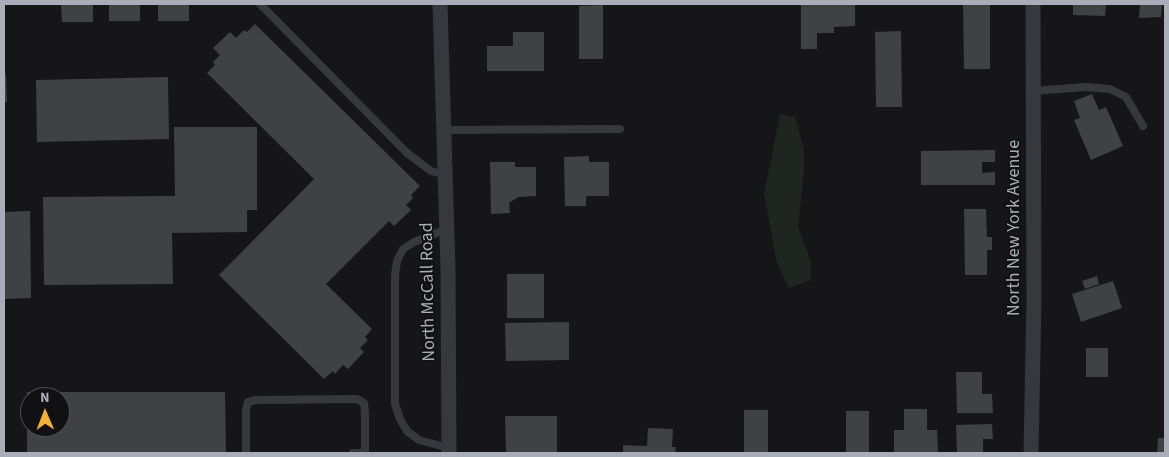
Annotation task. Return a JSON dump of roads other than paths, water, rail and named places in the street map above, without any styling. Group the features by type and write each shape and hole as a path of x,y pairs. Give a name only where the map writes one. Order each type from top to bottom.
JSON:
{"street":[{"name":"North McCall Road","path":"440,4 446,174 449,451"},
{"name":"North New York Avenue","path":"1031,453 1034,300 1033,4"}],"lane":[{"path":"260,4 407,153 431,171 446,174"},
{"path":"1034,91 1085,87 1110,89 1126,97 1143,126"},
{"path":"444,130 620,129"},
{"path":"447,230 414,242 403,249 397,261 395,275 395,404 400,419 407,431 419,440 449,451"},
{"path":"246,453 246,410 248,402 256,400 357,399 364,403 365,453 353,453"}]}
